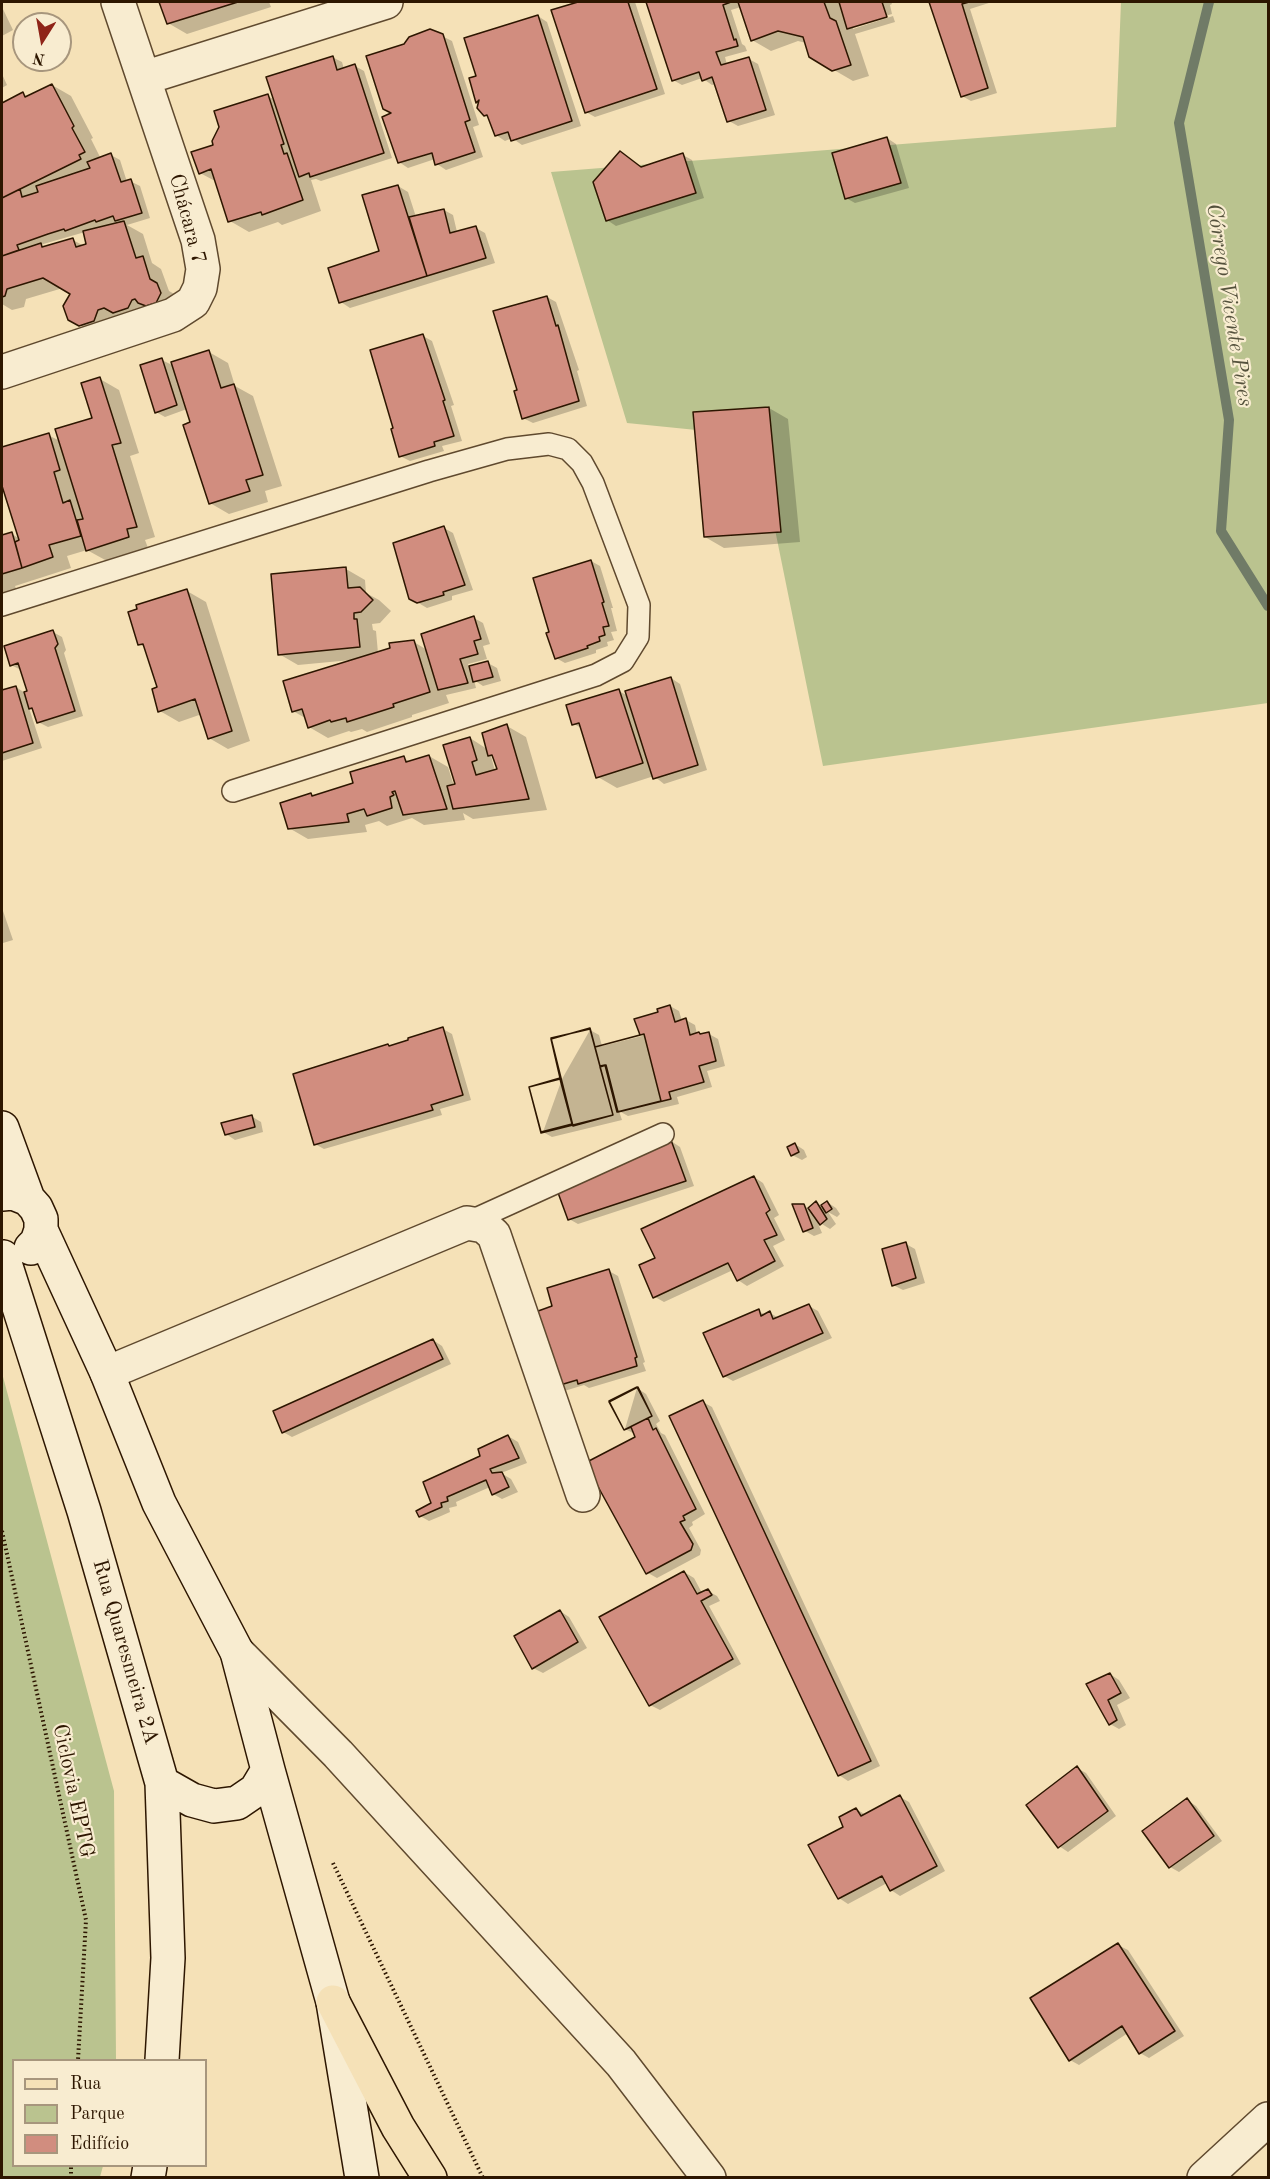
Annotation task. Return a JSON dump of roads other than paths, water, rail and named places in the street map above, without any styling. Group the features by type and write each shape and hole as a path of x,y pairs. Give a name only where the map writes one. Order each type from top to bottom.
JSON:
{"main road":[{"path":"333,2002 398,2127 430,2178"}],"street":[{"name":"Chácara 7","path":"2,372 173,315 192,302 200,288 203,269 198,240 118,2"},
{"path":"144,78 386,2"},
{"path":"2,1128 15,1197 36,1208 41,1230 107,1373 159,1503 237,1652 333,2002 362,2178"},
{"path":"107,1373 467,1223 484,1226 494,1235 583,1495"},
{"path":"2,1257 16,1257 28,1251 37,1242 41,1230"},
{"name":"Rua Quaresmeira 2A","path":"2,1257 84,1511 162,1783 168,1958 162,2059"},
{"path":"237,1652 338,1754 621,2063 709,2178"},
{"path":"162,1783 192,1800 214,1806 237,1803 256,1791 268,1770"},
{"path":"1204,2178 1269,2119"}],"lane":[{"path":"2,604 507,448 549,444 568,449 582,463 593,483 639,605 638,637 622,662 596,675 233,791"},
{"path":"467,1223 663,1134"}],"waterway":[{"name":"Córrego Vicente Pires","path":"1209,2 1179,123 1229,420 1221,531 1268,606"}]}
